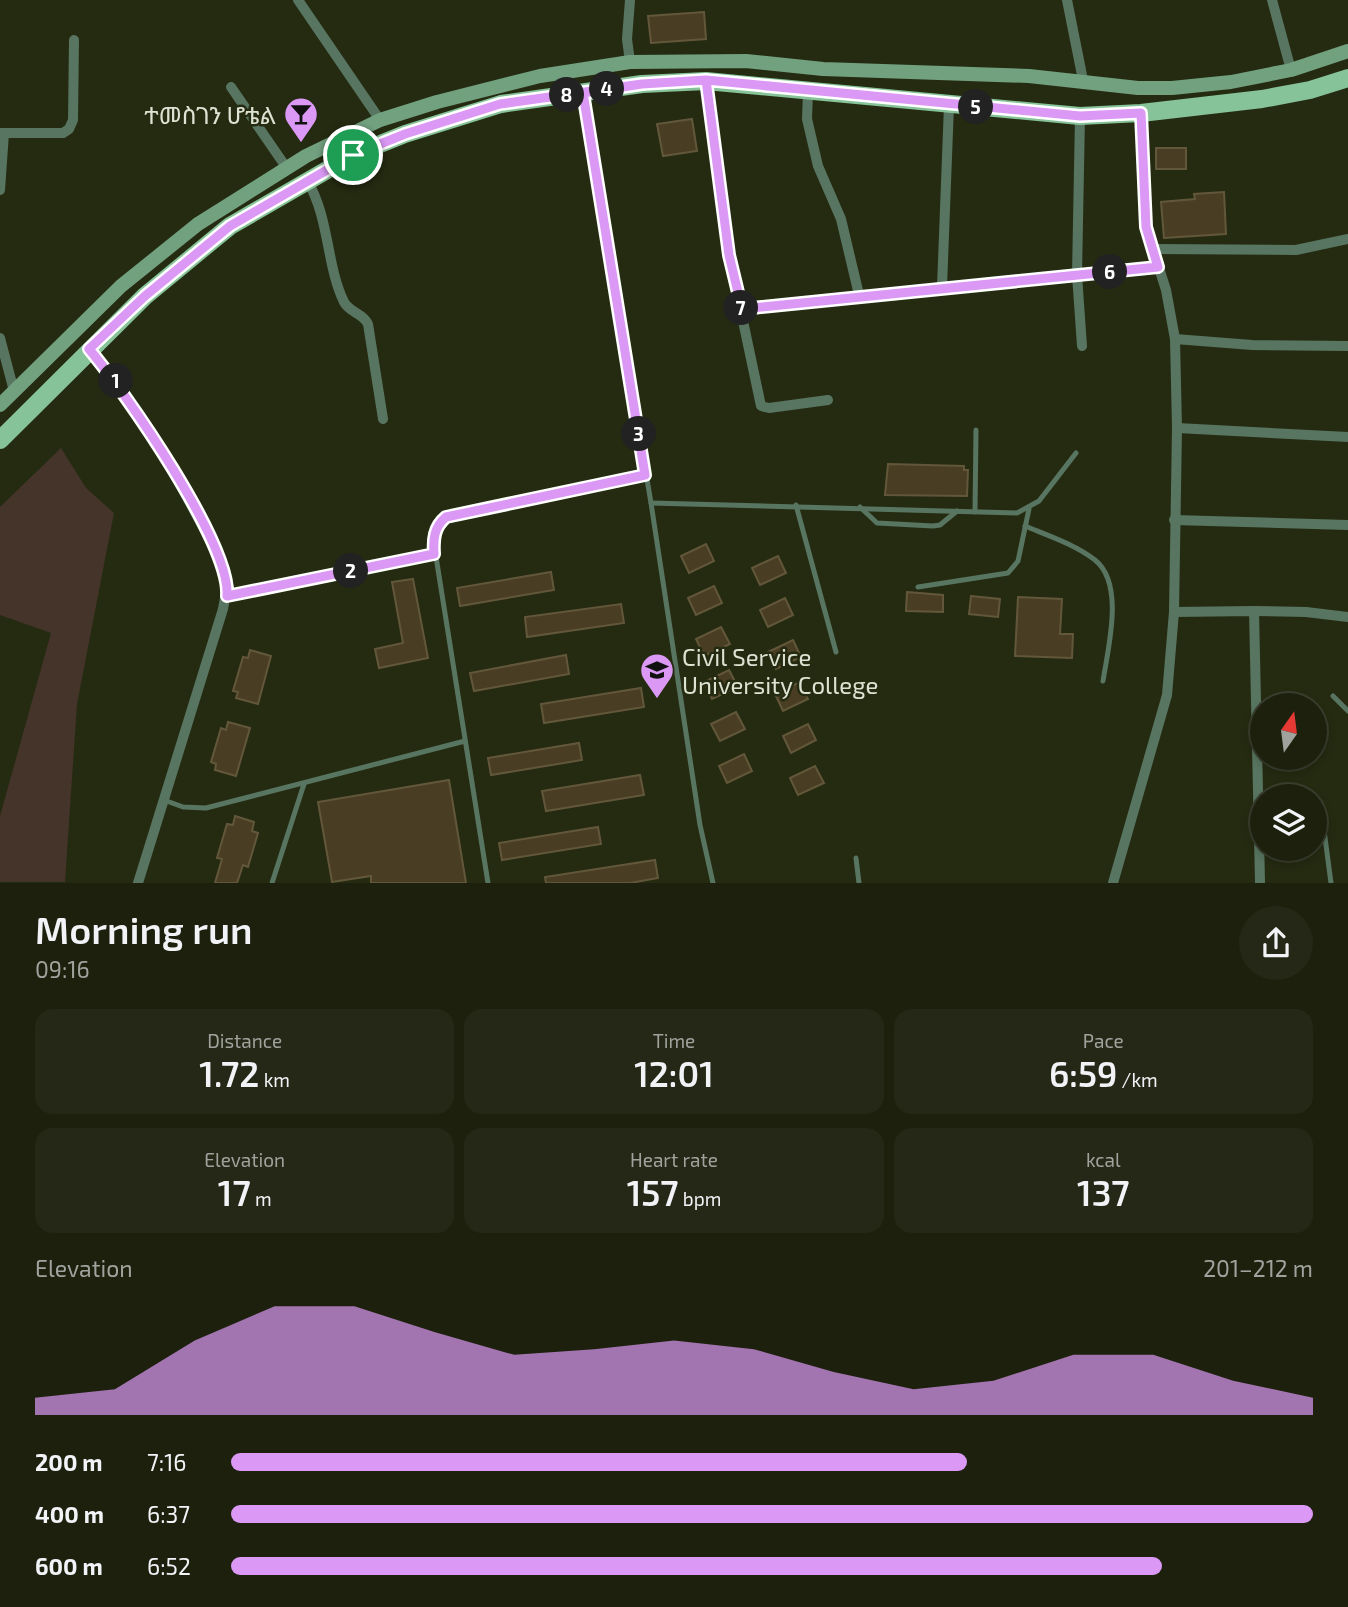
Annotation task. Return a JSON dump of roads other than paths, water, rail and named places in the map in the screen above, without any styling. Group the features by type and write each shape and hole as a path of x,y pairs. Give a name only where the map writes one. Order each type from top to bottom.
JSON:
{"main road":[{"path":"0,440 145,296 230,226 353,155 405,134 500,104 642,84 706,80 808,92 868,94 949,105 1080,116 1141,113 1262,99 1310,90 1348,78"},
{"path":"343,138 353,155"}],"street":[{"path":"298,0 380,120"},
{"path":"630,0 627,39 630,62"},
{"path":"1066,0 1083,80"},
{"path":"1272,0 1290,69"},
{"path":"0,190 2,133 63,133 69,129 73,120 74,40"},
{"path":"0,404 121,286 198,224 285,167 380,120 437,102 540,76 630,62 746,61 823,69 1083,80 1138,88 1172,88 1231,82 1290,69 1348,51"},
{"path":"706,80 729,255 761,406 769,408 828,400"},
{"path":"231,87 285,167"},
{"path":"808,92 807,119 818,166 832,192 841,219 860,299"},
{"path":"942,287 949,105"},
{"path":"1113,883 1167,695 1174,612 1177,428 1175,339 1146,227 1141,113"},
{"path":"1080,116 1077,275 1082,345"},
{"path":"307,180 317,197 345,304 366,319 368,324 383,419"},
{"path":"1154,250 1296,250 1348,239"},
{"path":"742,309 1158,267"},
{"path":"0,338 14,391"},
{"path":"1175,339 1252,345 1348,346"},
{"path":"89,349 116,382 183,488 225,569 227,596 138,883"},
{"path":"1177,428 1348,437"},
{"path":"1174,520 1348,525"},
{"path":"1254,611 1260,882"},
{"path":"1174,612 1306,612 1348,617"}],"lane":[{"path":"583,93 645,475 652,503 700,825 713,883"},
{"path":"975,512 976,430"},
{"path":"652,503 1017,513 1029,509 1039,501 1076,453"},
{"path":"488,883 433,538 440,522 446,517 645,475"},
{"path":"796,506 836,652"},
{"path":"860,507 877,523 933,526 940,526 957,511"},
{"path":"918,587 1008,573 1018,561 1029,509"},
{"path":"1025,526 1075,547 1097,562 1109,580 1113,616 1102,681"},
{"path":"227,596 434,554"},
{"path":"1333,696 1348,711"},
{"path":"164,800 183,807 206,808 465,741"},
{"path":"272,883 304,784"},
{"path":"1327,853 1331,883"},
{"path":"856,858 859,883"}],"place":[{"name":"ተመስገን ሆቴል","path":"301,144"},
{"name":"Civil Service University College","path":"657,700"}]}
